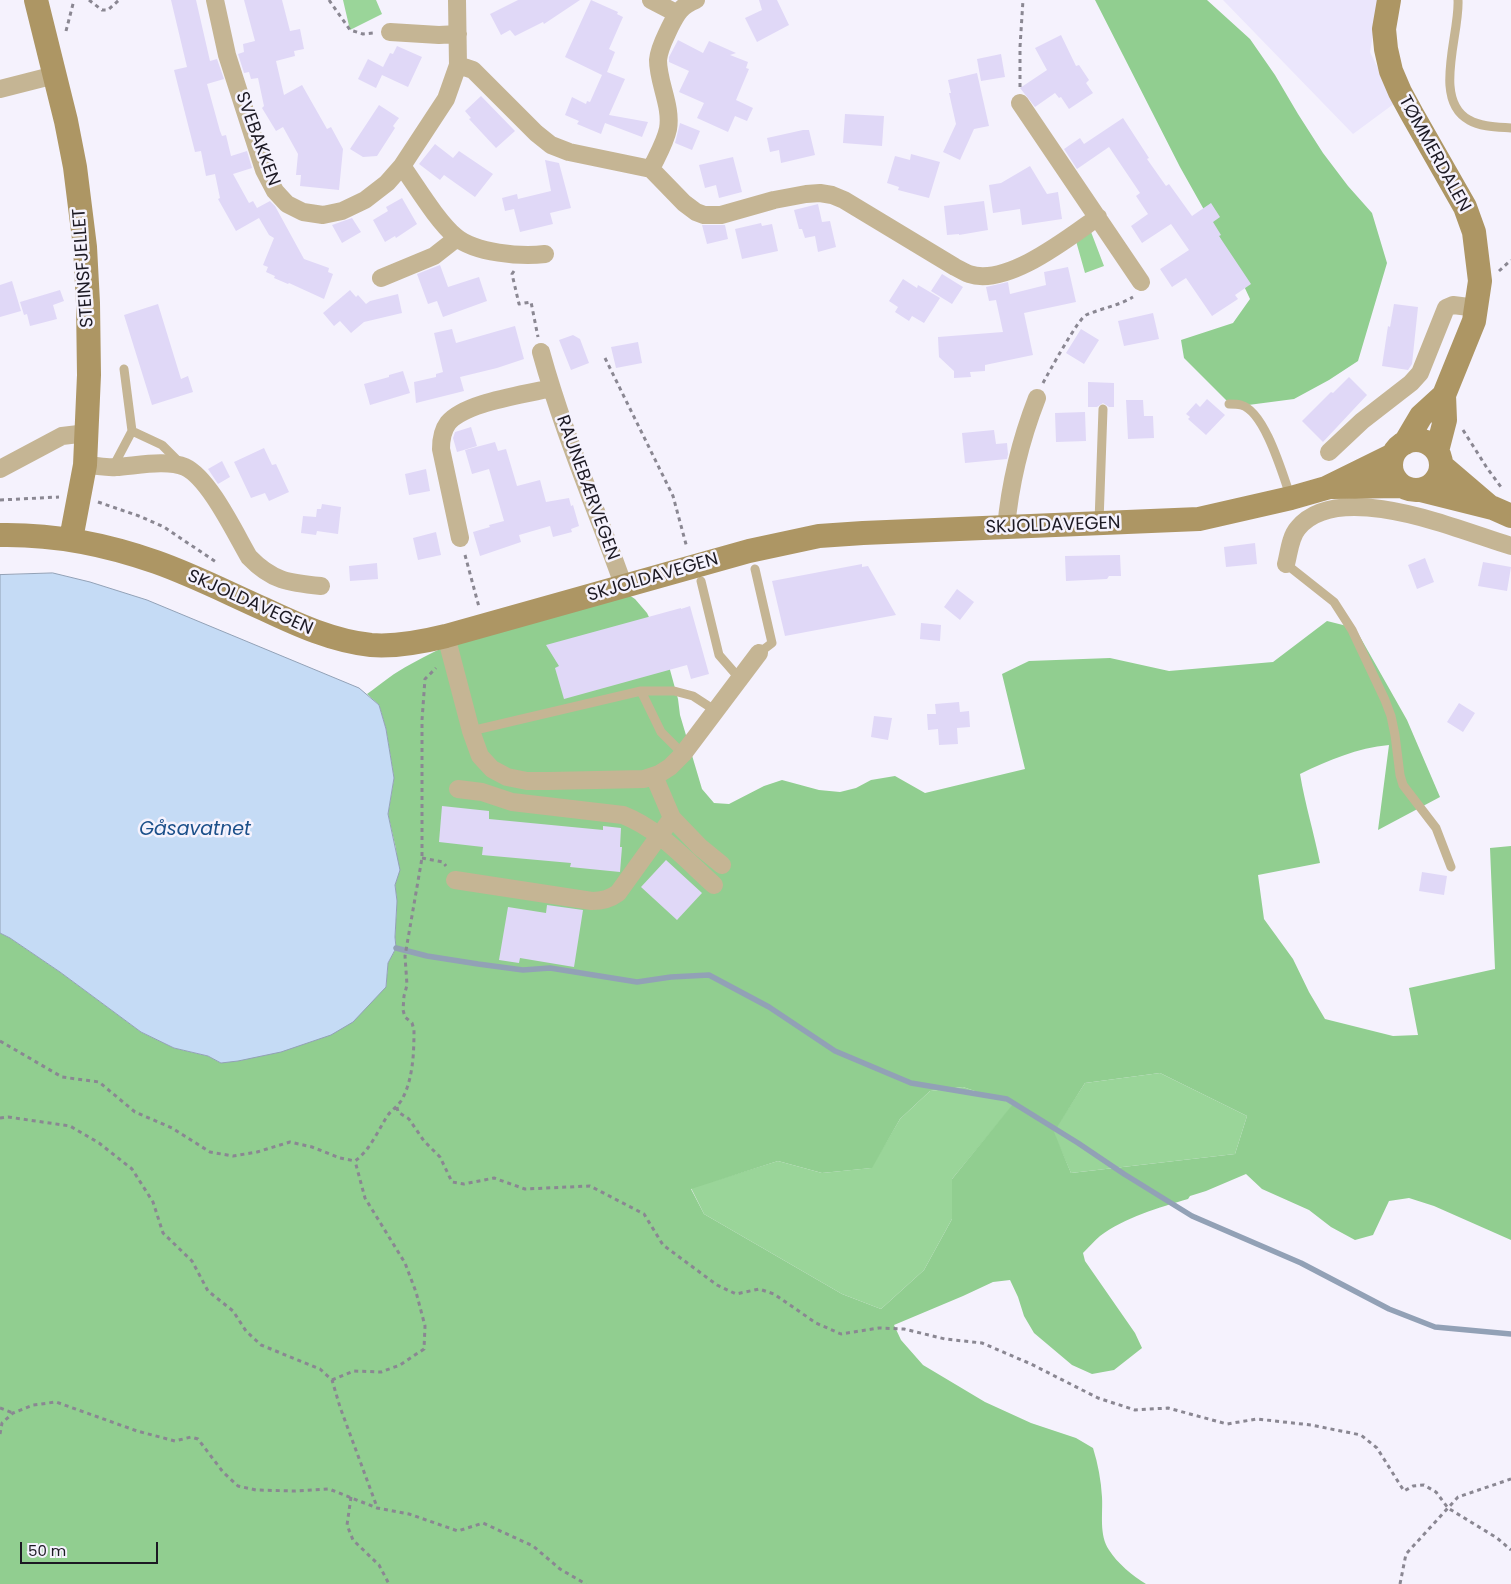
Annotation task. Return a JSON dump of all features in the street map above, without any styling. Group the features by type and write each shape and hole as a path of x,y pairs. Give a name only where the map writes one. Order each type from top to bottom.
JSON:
{"main road":[{"name":"STEINSFJELLET","path":"36,0 66,121 74,167 84,247 88,303 85,465 71,539"},
{"name":"TØMMERDALEN","path":"1389,0 1384,29 1391,71 1400,92 1465,207 1474,232 1480,281 1474,321 1444,395 1421,416 1399,449"},
{"name":"TØMMERDALEN","path":"1439,458 1445,420 1444,395"},
{"path":"1439,458 1440,473 1436,481 1429,487 1411,488 1395,480 1391,463 1399,449 1414,440 1422,441 1431,445 1439,458 1503,505"},
{"name":"SKJOLDAVEGEN","path":"0,535 71,539 112,548 156,562 324,635 372,645 397,645 446,636 749,551 819,536 1199,519 1326,488 1399,449"},
{"name":"SKJOLDAVEGEN","path":"1326,488 1411,488 1503,505"}],"street":[{"name":"SVEBAKKEN","path":"215,0 227,55 264,170 275,192 287,204 303,212 323,215 342,211 364,200 387,184 402,166 446,99 458,65 457,0"},
{"path":"651,0 676,13"},
{"path":"651,169 662,148 668,128 667,109 658,59 676,13 696,0"},
{"path":"390,32 439,35 458,34"},
{"path":"458,65 473,70 536,133 551,145 568,152 651,169 684,204 704,215 721,215 774,200 806,194 820,193 832,195 844,200 970,274 984,276 1001,273 1024,265 1045,254 1098,217"},
{"path":"0,89 55,75"},
{"path":"1020,103 1141,282"},
{"path":"402,166 444,224 457,238 489,251 530,256 545,254"},
{"path":"381,278 434,256 457,238"},
{"path":"1329,452 1362,422 1411,383 1420,373 1446,308 1453,305 1477,308"},
{"name":"RAUNEBÆRVEGEN","path":"541,352 551,388 583,479 624,587"},
{"path":"460,538 441,449 441,436 447,424 457,414 472,407 551,388"},
{"path":"1006,528 1009,498 1021,444 1037,398"},
{"path":"0,469 62,436 87,433"},
{"path":"85,465 113,468 164,464 184,466"},
{"name":"SKJOLDAVEGEN","path":"184,466 198,476 250,557 258,566 271,575 293,584 321,586"},
{"path":"1286,564 1297,528 1322,512 1343,508 1366,507 1390,510 1511,546"},
{"path":"446,636 480,756 492,769 507,777 527,781 625,780 644,779 654,776 670,767 683,754 759,653"},
{"path":"654,776 672,818 700,847 722,865"},
{"path":"458,789 482,792 512,802 623,815 659,836 714,885"},
{"path":"455,880 601,901 610,899 618,893 672,818"}],"lane":[{"path":"1458,0 1459,11 1450,75 1450,90 1453,102 1460,113 1469,120 1481,124 1511,128"},
{"path":"113,468 132,431 124,369"},
{"path":"1229,404 1242,405 1249,409 1266,430 1291,498"},
{"path":"1099,523 1103,409"},
{"path":"132,431 162,445 184,466"},
{"path":"1286,564 1334,602 1352,630 1391,716 1403,785 1436,828 1451,867"},
{"path":"755,569 772,643 759,653"},
{"path":"701,581 720,655 740,678"},
{"path":"641,691 661,732 683,754"},
{"path":"472,731 641,691 674,691 694,696 716,711"}],"path":[{"path":"65,37 74,0"},
{"path":"89,0 102,10 108,10 119,0"},
{"path":"329,0 350,30 363,34 390,32"},
{"path":"1020,103 1020,46 1023,0"},
{"path":"1497,273 1511,260"},
{"path":"512,274 519,304 531,302 541,352"},
{"path":"1037,398 1060,354 1083,317 1122,304 1141,289 1141,282"},
{"path":"605,358 673,496 688,551"},
{"path":"1459,423 1487,468 1503,505"},
{"path":"0,500 67,496"},
{"path":"460,538 480,610"},
{"path":"355,1162 362,1156 376,1137 391,1110 397,1107 402,1100 410,1078 414,1030 412,1023 405,1017 403,1010 407,985 405,956 422,858 422,720 425,678 438,667 453,663"},
{"path":"422,858 443,862 455,880"},
{"path":"0,1041 62,1077 99,1082 135,1112 172,1128 210,1152 233,1156 257,1152 290,1142 355,1162"},
{"path":"397,1107 398,1112 409,1119 424,1141 440,1157 452,1182 464,1184 494,1178 525,1189 590,1186 644,1214 663,1245 717,1285 736,1294 759,1289 774,1294 816,1323 841,1334 879,1328 904,1329 945,1339 982,1344 1031,1364 1098,1398 1135,1410 1168,1408 1227,1424 1257,1419 1311,1425 1360,1435 1377,1448 1404,1491 1413,1486 1424,1485 1436,1492 1448,1508 1497,1538 1511,1550"},
{"path":"0,1118 8,1117 70,1126 100,1143 132,1169 153,1202 163,1233 192,1261 208,1291 233,1311 246,1331 261,1345 320,1369 332,1380 377,1508"},
{"path":"332,1380 354,1371 381,1372 400,1365 424,1349 425,1326 416,1292 405,1263 366,1198 355,1162"},
{"path":"0,1434 2,1423 13,1413 33,1405 56,1402 175,1441 191,1437 198,1439 223,1472 238,1486 256,1490 294,1491 329,1489 377,1508 409,1514 458,1531 483,1523 533,1546 560,1569 586,1584"},
{"path":"0,1408 13,1413"},
{"path":"1400,1584 1406,1554 1458,1497 1511,1479"},
{"path":"351,1497 347,1525 353,1540 379,1565 389,1584"}],"shaded area":[{"path":"1223,0 1379,0 1370,52 1395,103 1353,134"}],"green space":[{"path":"343,0 376,0 382,14 350,30"},
{"path":"1095,0 1207,0 1250,39 1275,75 1323,153 1348,186 1372,213 1387,263 1358,361 1329,380 1294,399 1233,407 1184,358 1181,340 1233,323 1250,299 1230,256 1180,167"},
{"path":"1088,224 1104,266 1085,273 1074,234"},
{"path":"617,587 635,599 647,613 664,648 678,699 680,715 702,789 714,803 729,804 764,786 782,780 819,790 840,792 856,788 871,780 895,776 925,793 1025,769 1002,674 1029,661 1110,658 1169,671 1273,662 1327,621 1355,628 1407,720 1440,797 1378,830 1389,745 1343,755 1300,774 1320,863 1258,875 1264,919 1293,959 1325,1019 1393,1036 1418,1035 1409,988 1495,969 1490,848 1511,846 1511,1240 1434,1206 1409,1198 1389,1201 1373,1235 1355,1240 1331,1227 1309,1210 1262,1189 1246,1174 1190,1196 1188,1199 1131,1218 1100,1236 1083,1253 1085,1261 1135,1333 1142,1348 1114,1370 1092,1374 1072,1365 1034,1333 1024,1316 1010,1280 993,1282 894,1325 901,1340 923,1365 985,1402 1031,1423 1076,1438 1093,1448 1101,1484 1102,1524 1106,1544 1112,1555 1121,1564 1146,1584 0,1584 0,933 60,972 141,1032 174,1048 208,1056 221,1063 386,987 388,963 396,948 397,901 395,885 398,874 396,849 388,814 394,778 386,729 379,705 367,694 405,667 460,640 512,620","holes":["1160,1073 1247,1116 1235,1154 1071,1173 1054,1132 1085,1083","963,1087 1013,1104 952,1179 952,1219 924,1270 881,1309 842,1294 704,1214 691,1189 778,1161 822,1173 872,1168 900,1119 930,1091"]},
{"path":"1160,1073 1247,1116 1235,1154 1071,1173 1053,1132 1085,1083"},
{"path":"963,1087 1014,1104 952,1179 952,1219 924,1270 881,1309 842,1294 704,1214 691,1188 778,1161 822,1173 871,1168 900,1119 930,1091"}],"water":[{"name":"Gåsavatnet","path":"53,573 90,582 147,600 359,688 379,705 386,729 394,778 388,814 400,870 395,885 397,901 396,948 388,963 386,987 353,1022 331,1035 281,1052 221,1063 208,1056 174,1048 141,1032 60,972 0,933 0,575"}],"building":[{"path":"171,0 196,0 210,61 217,59 224,79 207,84 220,131 222,136 226,135 231,156 247,151 252,168 233,174 249,203 253,201 257,208 270,201 275,206 304,259 329,268 328,272 333,274 324,299 274,278 275,276 266,272 268,267 263,265 274,238 269,235 259,218 236,231 218,199 220,198 215,174 206,176 201,151 195,152 174,70 187,67"},
{"path":"244,0 282,0 290,31 300,29 304,49 294,51 295,56 276,61 284,95 302,85 327,129 331,127 343,149 339,190 300,186 301,175 296,175 298,154 283,127 276,131 262,108 264,106 258,78 251,79 249,72 244,73 238,54 244,52 243,44 255,41"},
{"path":"518,0 580,0 544,24 543,22 515,36 510,30 501,35 490,14"},
{"path":"591,0 618,12 617,14 623,17 609,49 615,52 607,72 625,79 609,115 648,122 642,137 605,123 601,134 577,124 579,121 565,115 572,97 586,104 587,101 590,102 602,75 565,57"},
{"path":"759,0 777,0 789,25 757,42 745,18 762,10"},
{"path":"1061,35 1076,66 1079,65 1089,80 1086,83 1093,93 1069,109 1061,97 1059,98 1055,93 1035,107 1020,88 1047,70 1035,48"},
{"path":"678,40 703,53 709,41 736,53 730,55 748,62 746,68 749,69 736,100 753,108 747,121 735,116 728,132 697,118 704,103 679,92 689,71 669,62 669,57"},
{"path":"397,46 422,57 408,87 382,75 376,88 358,79 368,59 383,67 390,53 393,54"},
{"path":"1001,54 1005,77 981,81 977,59"},
{"path":"977,73 989,126 974,129 960,160 943,152 956,124 948,80"},
{"path":"481,96 515,131 496,148 469,119 471,118 465,111"},
{"path":"379,105 399,118 393,126 395,128 377,156 363,157 350,149"},
{"path":"845,114 884,116 882,146 843,143"},
{"path":"1123,118 1149,158 1147,159 1166,186 1169,184 1192,216 1211,203 1220,217 1213,222 1221,235 1219,236 1251,284 1235,295 1238,299 1212,316 1186,278 1172,287 1160,269 1189,250 1171,224 1142,243 1131,226 1148,214 1136,196 1140,193 1109,147 1077,169 1064,149 1080,138 1084,144"},
{"path":"680,123 700,131 692,150 675,143"},
{"path":"809,130 815,155 781,163 779,150 770,152 767,138"},
{"path":"435,144 453,158 459,151 493,174 475,197 444,175 440,180 419,164"},
{"path":"911,154 940,162 929,198 898,190 899,187 887,183 895,156 910,160"},
{"path":"733,157 742,192 719,198 716,185 705,188 699,165"},
{"path":"545,160 559,163 571,208 550,213 553,224 520,232 514,209 505,211 502,198 517,194 518,199 551,191"},
{"path":"1030,166 1047,194 1058,192 1062,219 1022,225 1020,209 993,213 989,185 1001,183"},
{"path":"402,198 417,224 396,238 395,236 385,242 373,220 388,211 386,207"},
{"path":"984,201 988,230 947,235 944,206"},
{"path":"818,204 822,222 830,221 836,247 818,252 815,236 805,238 802,229 799,229 794,210"},
{"path":"352,218 361,232 342,243 332,225"},
{"path":"761,223 762,226 772,224 778,251 742,259 735,229"},
{"path":"702,225 725,225 728,239 707,244"},
{"path":"440,265 448,287 479,277 487,301 443,317 437,301 428,304 417,274"},
{"path":"1068,267 1076,302 1024,313 1033,355 985,365 985,371 970,372 971,377 954,378 954,371 939,357 938,337 1003,332 996,300 989,301 986,287 1008,282 1010,294 1046,285 1044,272"},
{"path":"942,274 963,287 952,304 931,291"},
{"path":"903,279 917,288 918,285 940,298 924,323 912,316 909,321 895,312 898,307 889,301"},
{"path":"12,281 21,311 0,317 0,285"},
{"path":"60,290 64,301 53,305 57,319 30,326 27,314 24,315 20,302"},
{"path":"350,290 356,297 358,295 366,304 370,301 398,294 402,313 364,322 351,333 340,321 334,326 323,313"},
{"path":"158,304 181,379 188,376 193,392 152,405 124,315"},
{"path":"1394,304 1418,307 1412,364 1408,370 1382,366 1388,326 1390,327"},
{"path":"1153,313 1159,339 1124,346 1118,321"},
{"path":"515,326 524,359 460,377 464,391 416,403 414,382 436,377 436,374 443,372 434,333 452,329 456,343"},
{"path":"1081,329 1099,340 1084,364 1066,353"},
{"path":"573,335 580,339 589,363 571,370 559,340"},
{"path":"638,342 642,363 616,368 611,347"},
{"path":"403,371 410,393 370,405 364,384"},
{"path":"1349,377 1367,395 1323,442 1302,421"},
{"path":"1088,382 1114,383 1114,407 1109,407 1103,403 1097,407 1088,407"},
{"path":"1207,399 1225,415 1206,435 1188,419 1190,417 1186,414 1196,403 1200,407"},
{"path":"1126,400 1143,400 1144,416 1153,416 1154,438 1128,439"},
{"path":"1085,412 1086,441 1056,442 1055,413"},
{"path":"471,427 477,446 457,452 453,438 455,432"},
{"path":"994,430 996,444 1007,443 1007,459 965,463 962,433"},
{"path":"495,442 498,451 506,449 517,486 540,480 546,502 569,498 579,526 571,529 572,532 553,537 550,526 519,535 521,542 480,556 473,532 504,521 489,469 472,474 465,450"},
{"path":"264,448 272,465 276,464 289,492 269,501 265,493 251,498 234,462"},
{"path":"222,461 230,477 218,484 208,469"},
{"path":"426,469 430,491 409,495 405,474"},
{"path":"322,504 341,507 338,534 317,531 316,535 301,533 303,516 316,517 317,509 321,509"},
{"path":"436,532 441,555 418,560 413,538"},
{"path":"1255,543 1257,564 1226,567 1224,547"},
{"path":"1120,555 1121,576 1109,576 1107,579 1066,581 1065,556"},
{"path":"1425,558 1434,582 1417,589 1408,565"},
{"path":"1483,562 1511,567 1507,591 1478,586"},
{"path":"377,563 378,579 350,581 349,566"},
{"path":"862,564 862,567 868,566 896,615 785,636 772,581"},
{"path":"957,589 974,602 960,620 944,607"},
{"path":"690,606 709,674 691,679 687,665 564,699 555,668 559,666 546,645"},
{"path":"921,623 941,625 940,641 920,639"},
{"path":"959,702 960,712 969,711 970,727 957,728 958,744 939,745 938,729 928,730 927,714 936,714 935,704"},
{"path":"1459,703 1475,713 1463,732 1447,722"},
{"path":"874,716 892,718 888,740 871,737"},
{"path":"442,806 489,811 489,819 603,830 603,826 621,828 620,872 570,867 571,863 482,855 483,847 439,842"},
{"path":"666,860 702,893 677,920 641,887"},
{"path":"1422,872 1447,876 1444,895 1419,891"},
{"path":"547,905 583,910 574,967 520,958 519,963 499,960 508,907 546,913"}],"waterway":[{"path":"396,948 427,956 478,964 523,970 550,968 637,982 671,977 709,975 769,1007 835,1051 911,1083 1007,1099 1192,1216 1301,1263 1389,1309 1435,1327 1511,1334"}]}
